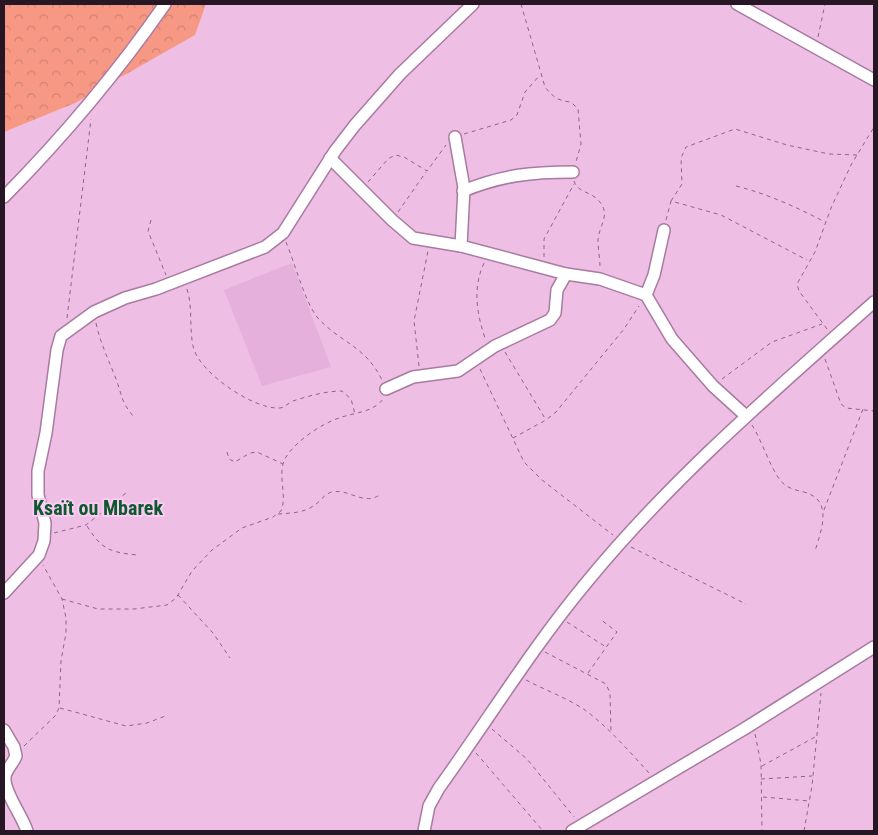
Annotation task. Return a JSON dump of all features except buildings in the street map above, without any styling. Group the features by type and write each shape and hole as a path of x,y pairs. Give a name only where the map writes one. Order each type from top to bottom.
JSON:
{"street":[{"path":"4,197 75,122 127,60 165,4"},
{"path":"4,593 38,555 46,533 38,495 38,471 46,433 57,350 65,331 94,312 125,298 170,284 257,251 283,232 330,158 347,135 378,99 473,4"},
{"path":"737,4 874,80"},
{"path":"455,137 463,191 461,246"},
{"path":"330,158 392,220 413,238 461,246 540,268 600,279 646,295 672,339 713,386 746,416"},
{"path":"463,191 496,178 522,173 574,178"},
{"path":"646,295 654,275 664,230"},
{"path":"386,389 405,380 458,371 494,346 553,317 556,309 557,290 566,274"},
{"path":"424,831 429,806 516,675 559,617 622,542 688,470 874,302"},
{"path":"576,829 752,724 874,647"},
{"path":"4,730 14,748 16,756 6,773 4,783 11,800 20,812 26,831"}],"path":[{"path":"520,4 545,88 553,97 561,102 571,102 578,109 581,144 574,178 544,239 544,257 540,268"},
{"path":"815,48 825,4"},
{"path":"65,331 91,119"},
{"path":"834,338 798,287 808,261 815,252 825,222 874,127"},
{"path":"664,230 672,201 682,184 681,158 686,147 729,130 744,130 787,145 829,154 858,155"},
{"path":"392,220 427,172"},
{"path":"574,178 578,188 596,198 605,212 605,219 598,241 600,279"},
{"path":"736,186 763,193 794,205 825,222"},
{"path":"672,201 721,214 808,261"},
{"path":"150,220 148,231 170,284"},
{"path":"278,514 283,507 284,464 292,450 330,421 377,406 386,394 386,389 376,368 364,353 316,316 283,232"},
{"path":"422,376 414,322 430,241"},
{"path":"489,254 477,278 476,297 480,322 494,346 546,420"},
{"path":"184,279 192,306 193,347 198,359 229,387 251,402 264,407 277,408 283,408 292,401 342,391 351,399 355,414"},
{"path":"512,439 546,420 583,381 624,330 646,295"},
{"path":"94,312 100,344 116,376 123,403 133,416"},
{"path":"713,386 772,342 823,324"},
{"path":"822,349 841,404 846,408 874,411"},
{"path":"475,359 512,439 524,462 531,470 622,542 746,604"},
{"path":"815,551 824,521 824,511 863,409"},
{"path":"746,416 762,441 780,480 793,489 809,493 824,511"},
{"path":"227,452 229,458 235,462 250,453 257,452 284,464"},
{"path":"62,599 98,609 134,609 162,606 173,602 192,571 212,550 242,528 278,514 309,510 326,494 332,492 341,491 368,499 375,499 381,494"},
{"path":"46,533 62,532 86,526 126,493"},
{"path":"86,526 95,540 108,549 137,555"},
{"path":"16,756 59,708 61,661 66,633 62,599 38,555"},
{"path":"178,594 212,633 230,658"},
{"path":"559,617 606,648"},
{"path":"587,674 617,632 600,619"},
{"path":"536,648 587,674 609,688 611,733"},
{"path":"516,675 582,709 611,733 656,780"},
{"path":"804,831 810,801 823,679"},
{"path":"59,708 126,726 142,725 168,715"},
{"path":"484,722 527,759 576,829"},
{"path":"752,724 760,750 762,831"},
{"path":"761,766 816,737"},
{"path":"469,746 482,758 543,831"},
{"path":"761,780 813,776"},
{"path":"762,797 810,801"}],"shaded area":[{"path":"292,263 331,367 262,386 224,290"}],"green space":[{"path":"4,4 206,4 195,35 75,103 4,132"}],"district":[{"name":"Ksaït ou Mbarek","path":"98,508"}]}
